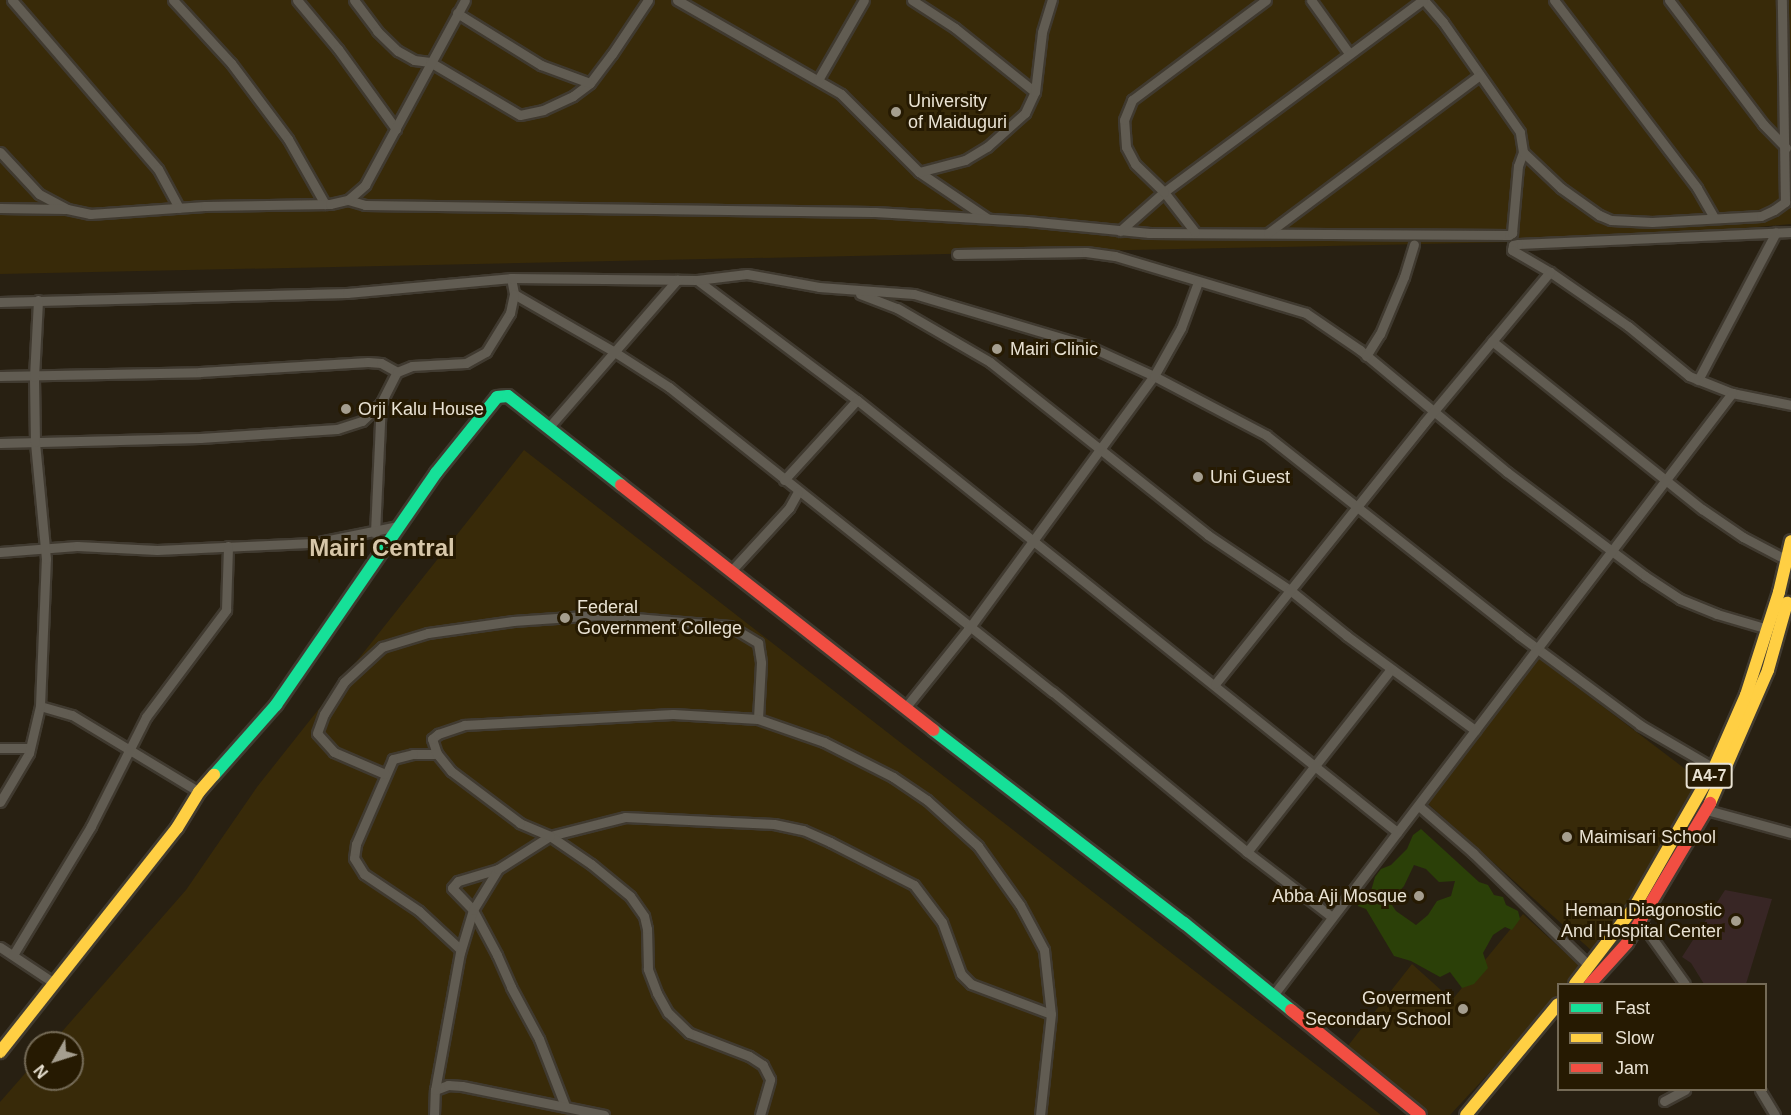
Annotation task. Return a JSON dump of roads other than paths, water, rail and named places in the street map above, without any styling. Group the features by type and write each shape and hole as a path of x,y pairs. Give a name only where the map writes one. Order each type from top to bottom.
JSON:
{"main road":[{"path":"0,1052 177,828 199,792 276,705 348,604 398,526 497,398 508,396 1274,994 1420,1115"},
{"name":"A4-7","path":"1576,983 1635,906 1714,768 1746,695 1768,629 1791,541"},
{"name":"A4-7","path":"1591,983 1627,943 1707,810 1768,670 1791,589"},
{"path":"1466,1115 1557,1005"},
{"path":"1478,1115 1557,1020"}],"street":[{"path":"12,0 158,169 178,208"},
{"path":"173,0 231,63 288,139 325,204"},
{"path":"297,0 338,49 396,129"},
{"path":"354,0 377,31 398,51 414,60 430,62 520,115 543,110 573,96 590,82 648,0"},
{"path":"348,200 364,184 465,0"},
{"path":"677,0 818,80 850,102 867,122 919,172 988,219"},
{"path":"818,80 864,0"},
{"path":"912,0 955,28 1035,93"},
{"path":"919,172 965,160 987,147 1017,122 1035,93 1042,32 1052,0"},
{"path":"1195,232 1164,192 1135,164 1126,147 1124,120 1132,100 1266,0"},
{"path":"1311,0 1349,53"},
{"path":"0,208 67,209 90,214 178,208 325,204 348,200 366,205 875,212 1120,231 1509,235 1512,233 1518,166 1523,152 1520,132 1424,0 1349,53 1164,192 1120,231"},
{"path":"1554,0 1697,188 1714,218"},
{"path":"1669,0 1763,124 1786,148"},
{"path":"1523,152 1561,188 1599,215 1611,220 1652,222 1761,216 1785,202 1786,148 1782,0"},
{"path":"457,13 541,65 590,82"},
{"path":"1268,233 1480,75"},
{"path":"0,152 39,194 67,209"},
{"path":"1698,380 1776,232"},
{"path":"1791,232 1513,244 1512,250 1515,254 1550,272 1628,326 1689,376 1732,393 1791,405"},
{"path":"1366,356 1388,315 1414,245"},
{"path":"957,254 1086,252 1115,256 1306,313 1366,356 1611,553 1680,599 1717,614 1768,629"},
{"path":"1215,684 1434,411 1550,272"},
{"path":"0,302 347,294 511,278 697,280 747,274 849,289 914,294 1088,346 1154,376 1266,435 1537,649 1640,725 1714,768"},
{"path":"0,443 200,438 337,429 362,421 381,402 397,372 412,366 466,363 486,352 510,313 514,294 511,278"},
{"path":"549,427 580,394 613,351 678,280"},
{"path":"697,280 857,400 1215,684 1315,769 1397,832"},
{"path":"905,708 970,627 1154,376 1181,328 1198,282"},
{"path":"849,289 897,308 990,362 1209,535 1290,590 1391,669 1475,730"},
{"path":"514,294 613,351 669,387 1247,852 1332,917"},
{"path":"0,802 30,748 40,706 45,550 35,442 34,377 38,300"},
{"path":"1492,341 1726,526 1787,560"},
{"path":"0,376 200,372 368,362 381,363 397,372"},
{"path":"1274,994 1732,393"},
{"path":"784,480 857,400"},
{"path":"375,533 381,402"},
{"path":"730,571 789,508 798,492"},
{"path":"0,552 77,546 157,550 314,543 375,533 398,526"},
{"path":"13,955 91,826 146,717 226,610 228,546"},
{"path":"385,774 334,752 317,732 324,714 344,682 382,647 428,633 513,621 600,615 730,626 758,643 761,663 758,719"},
{"path":"1247,852 1315,769 1391,669"},
{"path":"40,706 72,715 199,792"},
{"path":"760,1115 770,1079 763,1065 748,1056 689,1033 677,1024 657,993 648,969 646,922 630,896 550,836 520,823 451,771 437,754 432,739 443,731 464,725 673,714 758,719 824,742 892,777 927,800 978,846 1020,905 1044,950 1051,1014 1040,1115"},
{"path":"0,748 30,748"},
{"path":"437,754 413,754 393,759 385,774 368,821 356,844 354,858 364,874 419,912 461,950"},
{"path":"1419,806 1473,854 1589,966"},
{"path":"1707,810 1791,833"},
{"path":"565,1106 539,1039 473,910 452,888 453,884 498,869 550,836 625,817 774,824 803,830 887,869 914,885 942,922 962,974 971,984 1051,1014"},
{"path":"434,1115 435,1090 461,950 473,910 498,869"},
{"path":"1640,921 1684,983"},
{"path":"0,947 54,983"},
{"path":"435,1090 448,1085 462,1086 604,1115"},
{"path":"1664,1101 1682,1091"},
{"path":"1761,1091 1775,1115"}],"place":[{"name":"University of Maiduguri","path":"896,112"},
{"name":"Mairi Clinic","path":"997,349"},
{"name":"Orji Kalu House","path":"346,409"},
{"name":"Uni Guest","path":"1198,477"},
{"name":"Federal Government College","path":"565,618"},
{"name":"Maimisari School","path":"1567,837"},
{"name":"Abba Aji Mosque","path":"1419,896"},
{"name":"Heman Diagonostic And Hospital Center","path":"1736,921"},
{"name":"Goverment Secondary School","path":"1463,1009"}],"district":[{"name":"Mairi Central","path":"382,548"}]}
